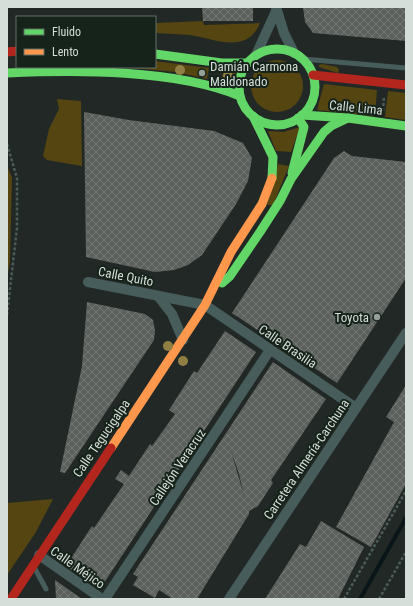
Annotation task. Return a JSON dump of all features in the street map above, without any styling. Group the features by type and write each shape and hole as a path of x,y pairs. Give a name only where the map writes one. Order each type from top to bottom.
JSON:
{"street":[{"path":"276,9 298,56 313,75 315,86 314,97 309,107 300,117 287,123 275,124 264,122 253,116 245,107 240,96 239,84 248,63 256,55 276,9"},
{"path":"256,55 268,50 281,49 298,56"},
{"path":"156,54 222,63 248,63"},
{"path":"7,73 81,71 119,73 190,82 217,88 240,96"},
{"name":"Calle Lima","path":"313,75 406,85"},
{"name":"Calle Tegucigalpa","path":"11,599 183,340 213,292 231,252 262,204 270,187 273,174 273,156 253,116"},
{"name":"Calle Lima","path":"300,117 348,118 406,126"},
{"name":"Calle Tegucigalpa","path":"291,179 304,127 300,117"},
{"name":"Calle Tegucigalpa","path":"213,292 230,276 280,201 291,179 324,132 331,126 348,118"},
{"name":"Calle Quito","path":"88,282 205,305"},
{"name":"Calle Quito","path":"158,296 172,314 183,340"},
{"name":"Calle Brasilia","path":"205,305 356,408"},
{"name":"Carretera Almería-Carchuna","path":"229,599 406,333"},
{"name":"Callejón Veracruz","path":"105,599 270,350"},
{"name":"Calle Méjico","path":"36,560 102,599"}],"lane":[{"path":"298,56 406,68"},
{"path":"36,560 46,589"}],"path":[{"path":"381,122 386,83"},
{"path":"7,144 17,178 17,228 10,302 7,315"},
{"path":"344,599 406,491"},
{"path":"379,599 406,552"}],"shaded area":[{"path":"203,21 204,25 260,23 254,33 247,39 239,42 220,41 190,35 156,33 156,23"},
{"path":"272,60 282,60 296,67 303,81 303,91 296,105 282,112 272,112 262,108 255,101 251,91 251,81 255,71 262,64"},
{"path":"156,61 209,68 207,79 176,72 133,68 156,68"},
{"path":"322,64 337,67 339,70 338,73 319,67 319,65"},
{"path":"223,70 236,71 234,85 222,81"},
{"path":"324,84 377,90 375,116 317,110"},
{"path":"388,91 406,93 406,120 385,117"},
{"path":"57,99 81,101 82,166 47,160 43,156 49,129 59,109"},
{"path":"300,127 291,152 276,151 268,131 283,132"},
{"path":"278,164 289,166 273,205 267,205"},
{"path":"7,166 12,177 10,263 7,278"},
{"path":"53,499 36,532 7,575 7,503"}],"building":[{"path":"202,7 253,7 253,21 203,21"},
{"path":"303,7 406,7 406,41 313,33 305,22"},
{"path":"84,112 129,120 214,131 243,143 252,158 248,181 236,204 202,255 188,265 174,270 155,272 86,257"},
{"path":"344,151 352,156 406,162 406,278 337,383 232,313 334,158"},
{"path":"87,302 145,314 153,320 155,330 154,340 65,473 60,472 82,366"},
{"path":"225,331 256,352 100,589 66,566 92,526 94,528 124,484 115,479 121,470 129,476 150,444 152,446 175,414 169,410 194,371 197,373"},
{"path":"273,362 326,399 271,480 273,483 258,506 249,511 249,514 197,599 173,599 159,590 155,598 133,585 138,577 133,574","holes":["231,451 239,474 244,495"]},
{"path":"406,385 406,484 371,547 336,527 394,422 386,417"},
{"path":"321,521 364,547 338,599 265,599 300,544 306,547"},
{"path":"55,580 82,599 56,599"}],"waterway":[{"path":"360,599 406,518"}],"traffic: fast":[{"path":"277,49 291,52 304,60 312,73 315,87 312,101 304,114 291,122 277,125 263,122 250,114 242,101 239,87 242,73 250,60 263,52 277,49"},
{"path":"156,54 222,63 248,63"},
{"path":"7,73 94,72 156,76 214,87 240,96"},
{"path":"302,115 348,118 406,126"},
{"path":"253,116 273,157 272,178"},
{"path":"292,173 304,127 298,118"},
{"path":"222,283 230,276 260,232 280,201 291,179 324,132 331,126 348,118"}],"traffic: slow":[{"path":"111,448 205,305 231,252 262,204 272,178"}],"traffic: jam":[{"path":"7,52 16,51"},
{"path":"313,75 406,85"},
{"path":"11,599 111,448"}],"place":[{"name":"Damián Carmona Maldonado","path":"202,73"},
{"name":"Toyota","path":"377,317"}]}
